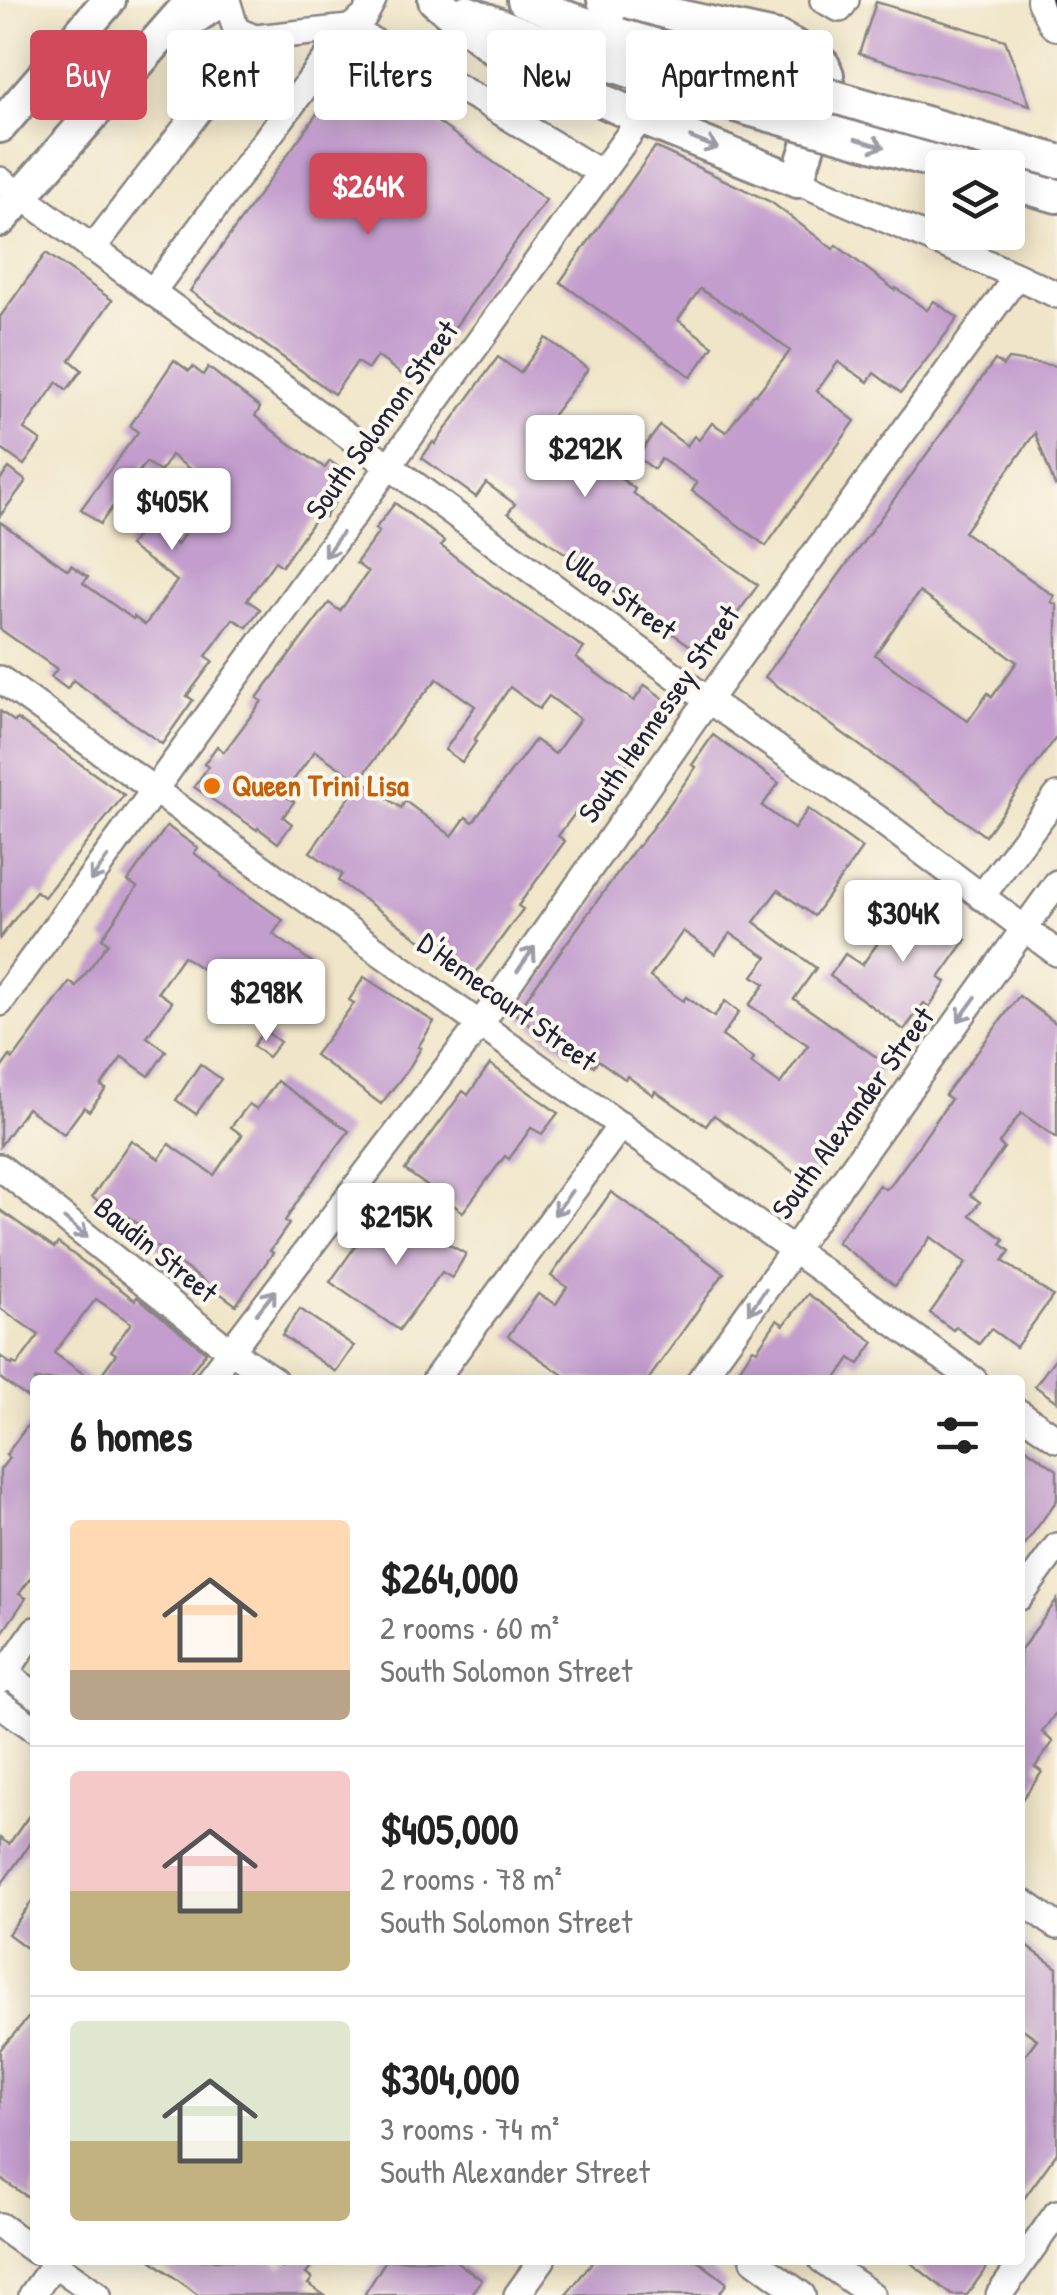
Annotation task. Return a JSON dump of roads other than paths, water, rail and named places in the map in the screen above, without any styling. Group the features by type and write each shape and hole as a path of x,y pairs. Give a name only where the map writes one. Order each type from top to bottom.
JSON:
{"highway":[{"path":"1046,0 1057,21"}],"main road":[{"path":"7,199 193,0"},
{"path":"153,46 224,0"},
{"path":"437,0 563,50 614,50 737,71 1057,161"},
{"path":"437,0 504,56 626,111"},
{"path":"524,0 570,19 614,50 710,98 925,159"},
{"path":"604,0 779,38 816,58 826,75 797,181 646,120"},
{"path":"0,126 105,2"},
{"path":"1025,187 1057,196"}],"street":[{"path":"224,0 236,30"},
{"path":"152,292 373,0"},
{"path":"823,0 840,9 846,0"},
{"path":"294,34 350,28 601,172"},
{"path":"92,249 192,120"},
{"name":"South Solomon Street","path":"0,1003 640,120"},
{"path":"797,181 1057,295"},
{"name":"Ulloa Street","path":"7,199 92,249 152,292 708,700 880,820 1057,953"},
{"name":"South Hennessey Street","path":"212,1375 480,1023 708,700 1017,276"},
{"name":"D'Hemecourt Street","path":"0,678 967,1375"},
{"path":"981,897 1057,796"},
{"name":"South Alexander Street","path":"704,1375 1057,883"},
{"path":"439,1375 621,1125"},
{"name":"Baudin Street","path":"0,1167 229,1350 266,1375"},
{"path":"1025,1417 1057,1440"},
{"path":"1025,1591 1057,1546"},
{"path":"30,1637 2,1674 30,1691"},
{"path":"0,1704 30,1725"},
{"path":"1025,1904 1057,1926"},
{"path":"1025,2259 1057,2212"},
{"path":"0,2226 30,2246"},
{"path":"32,2295 46,2265"},
{"path":"57,2265 98,2295"},
{"path":"516,2295 538,2265"},
{"path":"761,2265 802,2295"},
{"path":"829,2265 872,2295"},
{"path":"1000,2295 1021,2265"}],"place":[{"name":"Queen Trini Lisa","path":"212,786"}]}
